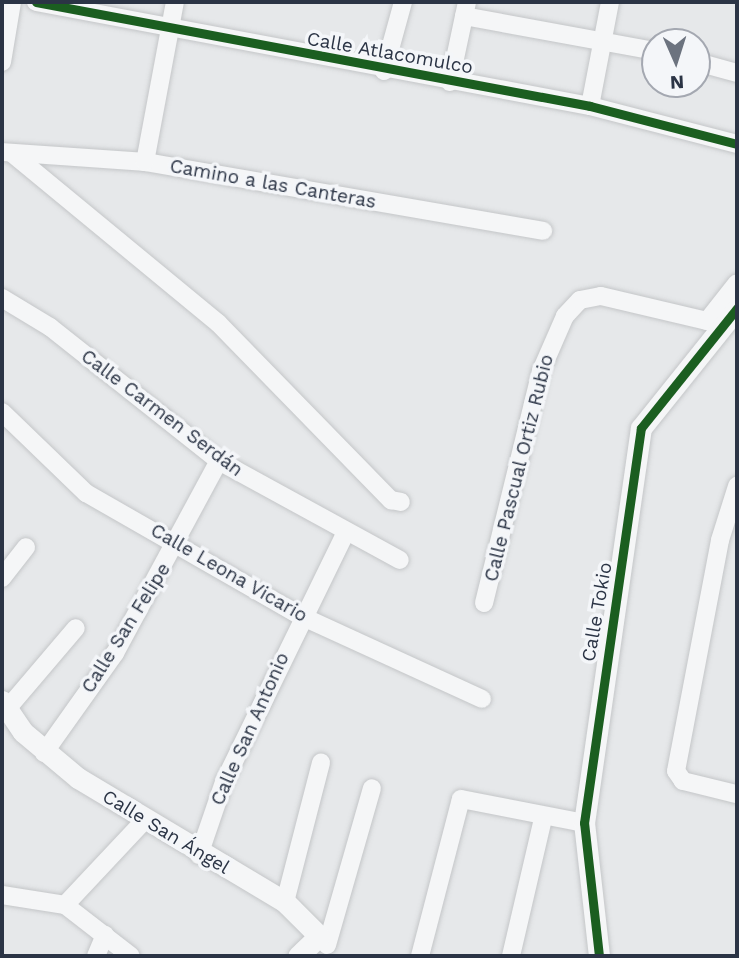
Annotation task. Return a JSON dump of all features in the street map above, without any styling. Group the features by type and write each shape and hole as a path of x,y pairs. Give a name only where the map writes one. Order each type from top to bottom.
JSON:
{"street":[{"path":"2,62 12,2"},
{"name":"Calle Atlacomulco","path":"36,2 170,31 590,106 737,144"},
{"path":"145,162 175,2"},
{"path":"384,71 403,2"},
{"path":"590,106 610,2"},
{"path":"450,82 465,9 641,47"},
{"path":"711,66 737,73"},
{"path":"7,153 218,323 391,500 401,502"},
{"name":"Camino a las Canteras","path":"7,153 145,162 543,231"},
{"name":"Calle Pascual Ortiz Rubio","path":"484,603 541,371 565,316 580,300 601,296 701,323 717,313 737,283"},
{"name":"Calle Carmen Serdán","path":"2,298 50,327 219,461 400,559"},
{"name":"Calle Tokio","path":"599,956 584,823 641,428 737,308"},
{"name":"Calle Leona Vicario","path":"2,412 86,493 178,543 301,616 482,699"},
{"name":"Calle San Felipe","path":"44,753 115,653 178,543 219,461"},
{"path":"736,794 677,777 718,552 737,486"},
{"name":"Calle San Antonio","path":"199,855 224,782 301,616 346,532"},
{"path":"2,578 26,547"},
{"path":"4,705 76,628"},
{"name":"Calle San Ángel","path":"4,705 44,753 144,821 285,902 328,946"},
{"path":"285,902 321,763"},
{"path":"298,956 328,946 372,788"},
{"path":"420,956 461,799 543,819 584,823"},
{"path":"511,956 543,819"},
{"path":"65,905 144,821"},
{"path":"2,895 65,905 131,956"},
{"path":"96,956 105,935"}],"cycle path":[{"path":"36,2 590,106 737,144"},
{"path":"599,956 584,823 641,428 737,308"}]}
